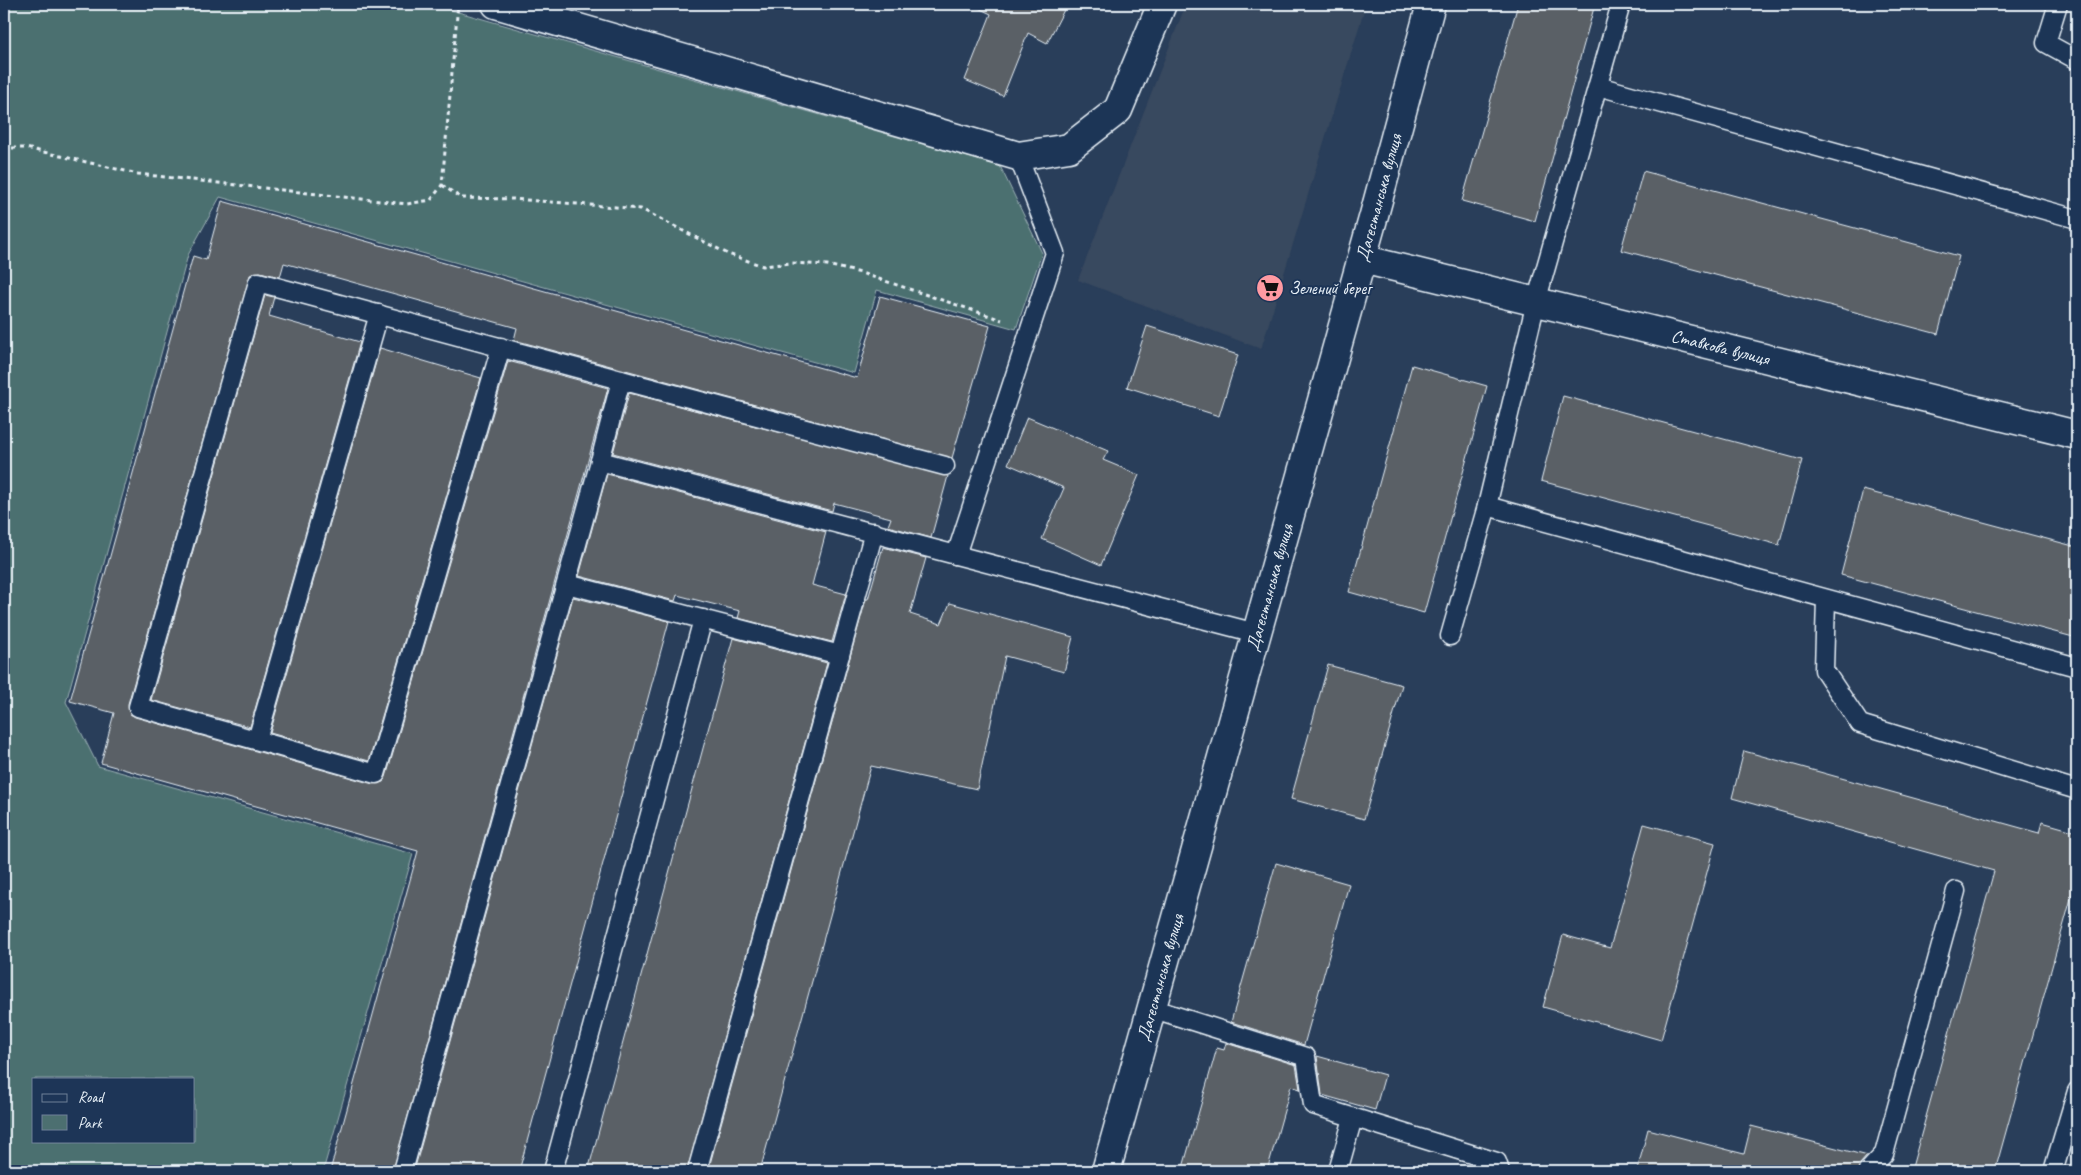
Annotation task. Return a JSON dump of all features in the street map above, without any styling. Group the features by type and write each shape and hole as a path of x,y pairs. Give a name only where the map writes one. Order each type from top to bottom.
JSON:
{"street":[{"path":"496,4 1018,156 1069,148 1118,110 1162,4"},
{"name":"Дагестанська вулиця","path":"1106,1171 1362,260 1431,4"},
{"name":"Ставкова вулиця","path":"1362,260 2077,435"}],"lane":[{"path":"1450,636 1487,506 1536,302 1621,4"},
{"path":"2058,4 2046,43 2077,60"},
{"path":"1598,86 2077,219"},
{"path":"956,555 1055,253 1018,156"},
{"path":"502,347 376,774 138,707 258,282 502,347 620,380 945,466"},
{"path":"257,740 379,314"},
{"path":"404,1171 600,461 620,380"},
{"path":"600,461 1256,633"},
{"path":"1487,506 2077,667"},
{"path":"697,1171 874,532"},
{"path":"566,584 840,655"},
{"path":"1826,599 1824,670 1860,724 2077,790"},
{"path":"553,1171 703,619"},
{"path":"1868,1171 1884,1154 1956,891"},
{"path":"1151,1008 1306,1057 1313,1105 1497,1162 1500,1171"},
{"path":"2053,1171 2077,1091"},
{"path":"1338,1171 1353,1118"}],"path":[{"path":"4,148 26,148 138,174 407,204 431,200 442,185 458,4"},
{"path":"442,185 460,198 513,199 641,209 728,254 763,266 792,263 818,264 861,273 1030,329"}],"shaded area":[{"path":"1186,4 1366,4 1261,349 1078,280"}],"green space":[{"path":"4,4 430,4 1000,166 1042,253 1016,329 877,290 854,373 220,197 188,255 66,702 98,766 413,854 323,1171 4,1171"}],"building":[{"path":"970,4 1067,4 1047,43 1028,33 1003,96 965,80 991,14"},
{"path":"1518,4 1595,4 1535,221 1462,201"},
{"path":"1643,171 1959,256 1938,334 1621,250"},
{"path":"222,201 857,378 880,296 990,326 952,458 514,340 517,328 284,263 280,277 260,272 250,275 128,704 130,714 135,717 373,784 383,782 508,361 608,388 393,1171 330,1171 418,851 101,763 114,713 70,701 193,256 206,260"},
{"path":"265,295 274,297 269,316 360,342 250,727 151,700"},
{"path":"1147,326 1238,355 1219,416 1127,387"},
{"path":"380,348 481,378 369,761 270,733"},
{"path":"1412,365 1487,386 1424,613 1349,592"},
{"path":"629,393 948,476 931,538 888,526 891,518 834,503 832,511 613,453"},
{"path":"1563,396 1802,460 1779,545 1541,481"},
{"path":"1027,417 1108,451 1103,460 1139,475 1101,565 1042,539 1064,488 1008,464"},
{"path":"607,474 826,532 812,585 846,594 832,642 738,618 740,611 677,595 675,601 579,576"},
{"path":"1863,490 2077,547 2077,638 1841,575"},
{"path":"883,547 926,558 910,614 941,624 950,603 1073,637 1064,672 1005,656 977,789 871,766 760,1171 708,1171 866,599 868,599"},
{"path":"573,597 669,621 519,1171 414,1171"},
{"path":"733,638 827,663 687,1171 588,1171"},
{"path":"1328,665 1402,685 1364,819 1291,799"},
{"path":"1744,751 2039,833 2042,822 2077,832 2077,877 1995,1171 1911,1171 1994,871 1732,798"},
{"path":"1644,824 1715,843 1661,1040 1543,1007 1563,935 1610,948"},
{"path":"1276,863 1349,884 1304,1045 1231,1022"},
{"path":"1226,1043 1296,1065 1300,1089 1291,1086 1267,1171 1182,1171 1217,1048 1224,1050"},
{"path":"1317,1056 1385,1075 1375,1110 1322,1095"},
{"path":"1751,1126 1867,1156 1860,1164 1858,1171 1637,1171 1648,1129 1744,1154"}],"place":[{"name":"Зелений берег","path":"1270,288"}]}
